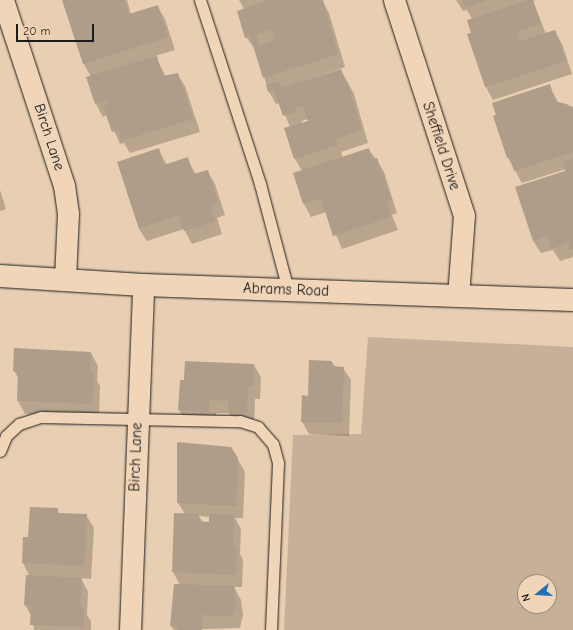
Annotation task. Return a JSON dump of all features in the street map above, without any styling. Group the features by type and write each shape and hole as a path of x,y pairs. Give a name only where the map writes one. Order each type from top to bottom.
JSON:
{"main road":[{"name":"Abrams Road","path":"0,276 143,285 573,300"}],"street":[{"name":"Birch Lane","path":"3,0 64,185 68,213 65,279"},
{"name":"Sheffield Drive","path":"394,0 464,215 458,296"},
{"name":"Birch Lane","path":"130,630 143,285"}],"lane":[{"path":"200,0 260,184 288,290"},
{"path":"0,451 6,436 19,424 41,416 137,417 240,421 258,427 273,444 278,463 271,630"}],"shaded area":[{"path":"368,337 573,347 573,630 284,630 293,435 361,434"}],"building":[{"path":"62,0 124,0 129,14 158,5 168,37 83,64"},
{"path":"269,0 323,0 338,54 263,78 250,36 245,38 237,11","holes":["272,30 275,40 259,46 256,34"]},
{"path":"462,0 489,0 465,8"},
{"path":"528,0 533,0 541,24 517,31 520,41 555,30 566,61 485,87 467,34 471,33 467,20"},
{"path":"157,56 163,76 178,73 193,119 121,141 118,130 112,132 103,106 109,104 108,100 95,104 86,77"},
{"path":"341,69 345,81 347,81 362,130 335,139 337,145 294,159 284,128 308,121 303,106 295,108 296,112 283,116 274,90 268,92 266,85 279,81 281,88"},
{"path":"550,84 555,101 573,107 573,152 514,171 510,158 507,158 493,116 496,115 492,103"},
{"path":"159,148 164,165 188,157 193,174 208,170 218,203 210,205 215,221 184,231 179,215 139,229 117,162"},
{"path":"369,148 372,160 377,158 391,200 386,202 391,217 333,236 321,199 303,204 293,173"},
{"path":"573,159 573,249 569,249 569,243 551,249 547,236 533,241 515,187 565,171 563,162"},
{"path":"14,348 91,352 90,372 94,372 92,404 17,401 18,372 13,371"},
{"path":"309,360 332,361 332,366 344,367 342,423 301,422 302,395 308,396"},
{"path":"185,361 254,364 253,387 248,386 247,413 228,413 228,401 209,400 209,412 178,410 180,380 184,380"},
{"path":"177,442 231,447 238,458 236,506 177,503"},
{"path":"30,507 58,508 57,513 87,514 84,566 22,563 23,537 28,537"},
{"path":"174,513 199,514 199,521 209,522 209,514 234,515 233,546 237,546 236,575 172,572"},
{"path":"26,575 82,578 80,607 84,608 84,627 30,625 31,606 24,605"},
{"path":"174,584 234,586 236,610 233,610 233,616 202,615 202,630 177,630 177,627 170,626"}]}
